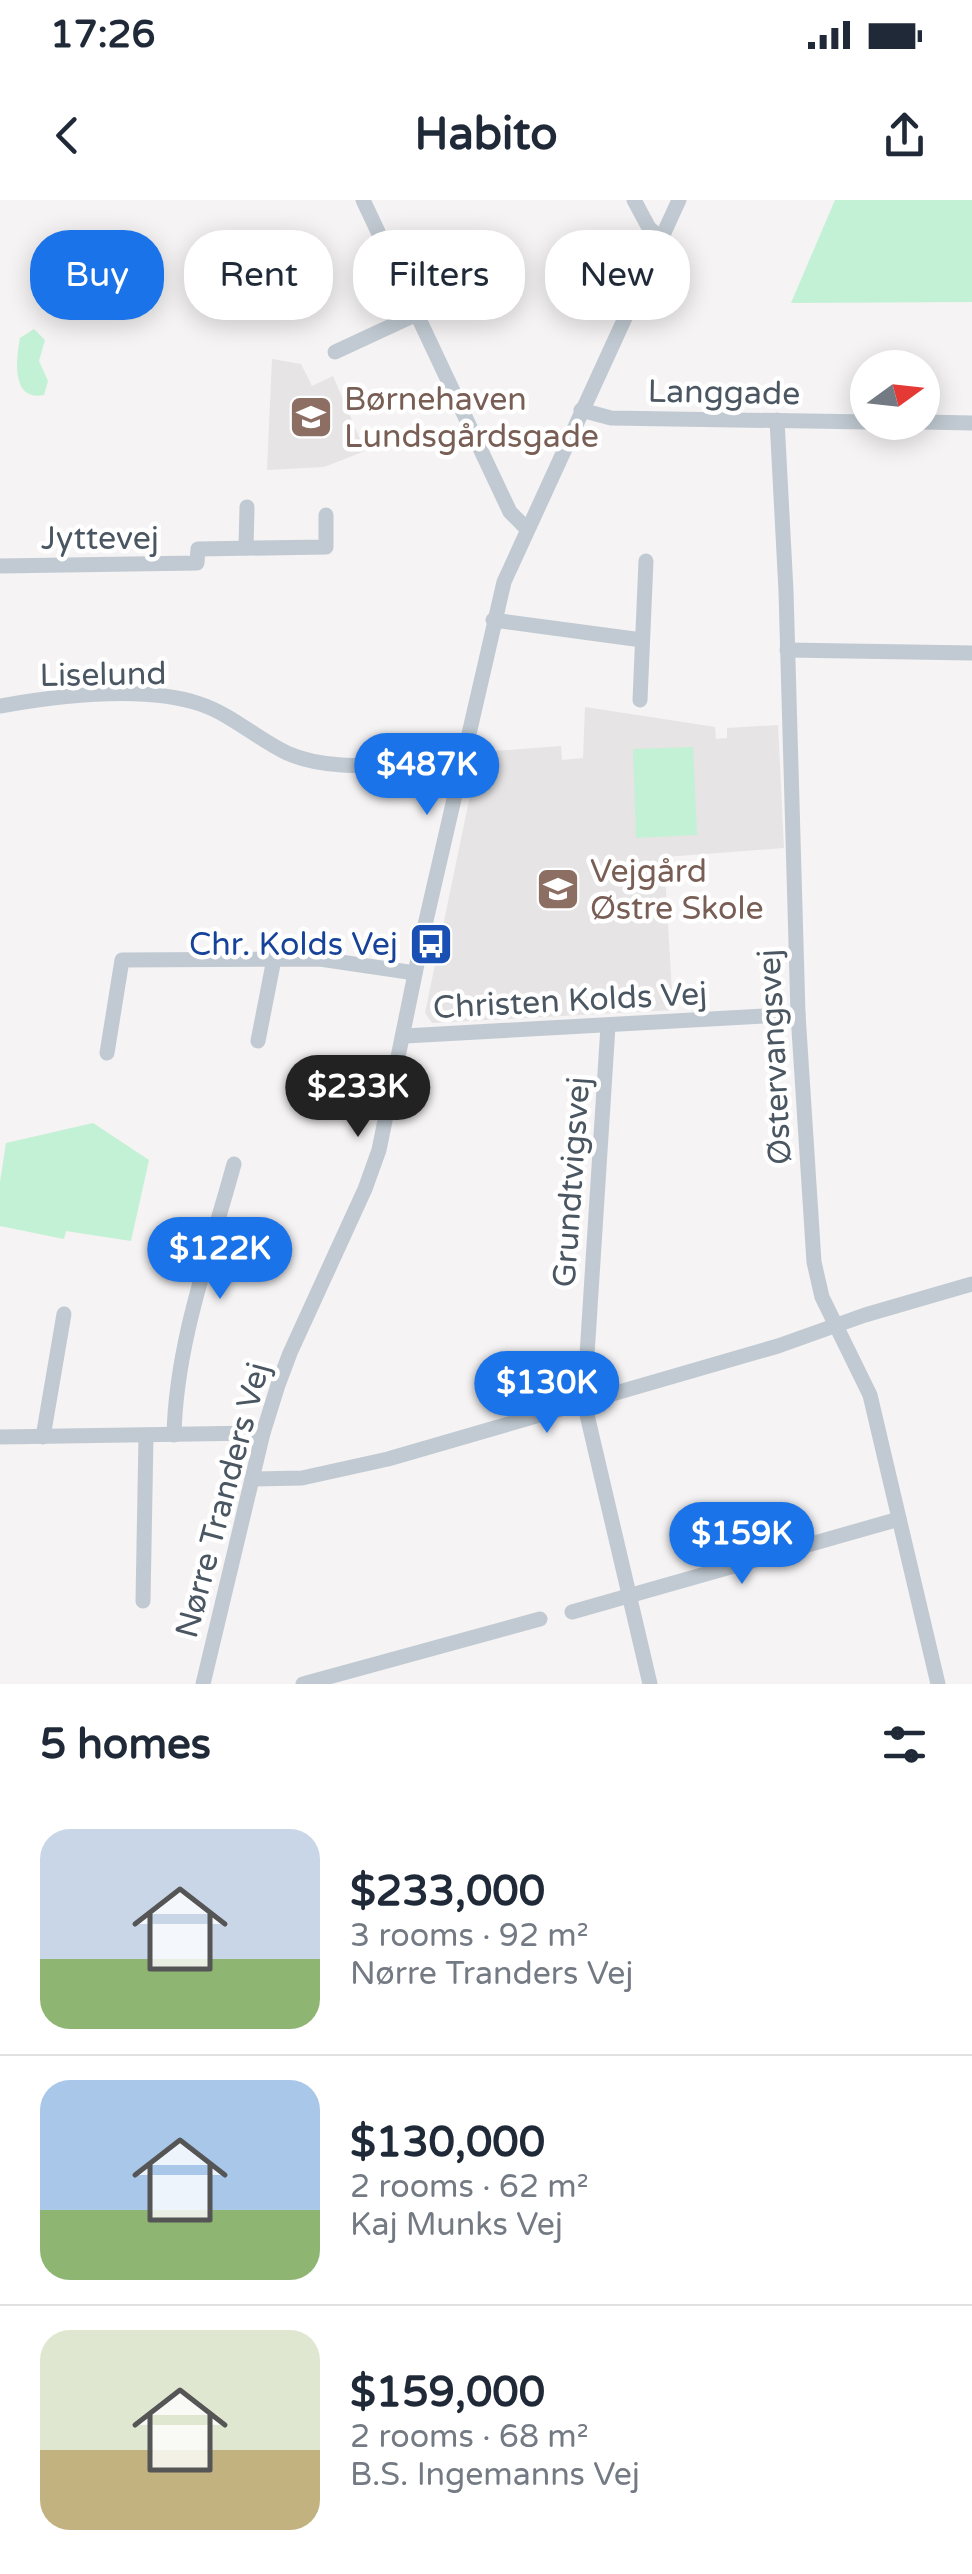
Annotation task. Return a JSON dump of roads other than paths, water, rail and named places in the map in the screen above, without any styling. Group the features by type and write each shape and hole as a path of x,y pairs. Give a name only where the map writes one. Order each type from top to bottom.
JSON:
{"street":[{"path":"363,200 377,230"},
{"path":"634,200 652,230"},
{"name":"Nørre Tranders Vej","path":"666,230 679,200"},
{"path":"335,352 404,320"},
{"path":"420,320 510,512 527,528"},
{"name":"Nørre Tranders Vej","path":"202,1684 262,1434 290,1352 365,1190 379,1150 504,582 623,320"},
{"name":"Langgade","path":"581,410 610,418 850,422"},
{"name":"Østervangsvej","path":"777,420 798,1014 814,1262 835,1328 870,1395 938,1684"},
{"path":"940,422 972,423"},
{"path":"246,548 247,507"},
{"name":"Jyttevej","path":"0,566 198,563 198,549 326,547 326,515"},
{"path":"640,700 646,560"},
{"path":"493,620 642,640"},
{"path":"787,650 972,653"},
{"name":"Liselund","path":"0,706 69,698 176,698 201,704 275,747 307,760 432,764"},
{"path":"258,1041 274,959"},
{"path":"107,1053 122,960 334,960 416,972"},
{"name":"Christen Kolds Vej","path":"404,1036 798,1014"},
{"name":"Grundtvigsvej","path":"608,1026 584,1402 650,1684"},
{"path":"174,1435 181,1362 234,1164"},
{"path":"252,1479 302,1478 342,1471 835,1328 865,1315 972,1284"},
{"path":"43,1437 64,1314"},
{"path":"0,1437 262,1434"},
{"path":"143,1602 146,1436"},
{"path":"572,1612 899,1519"},
{"path":"303,1684 540,1619"}],"place":[{"name":"Børnehaven Lundsgårdsgade","path":"311,417"},
{"name":"Vejgård Østre Skole","path":"558,889"},
{"name":"Chr. Kolds Vej","path":"431,944"}]}
